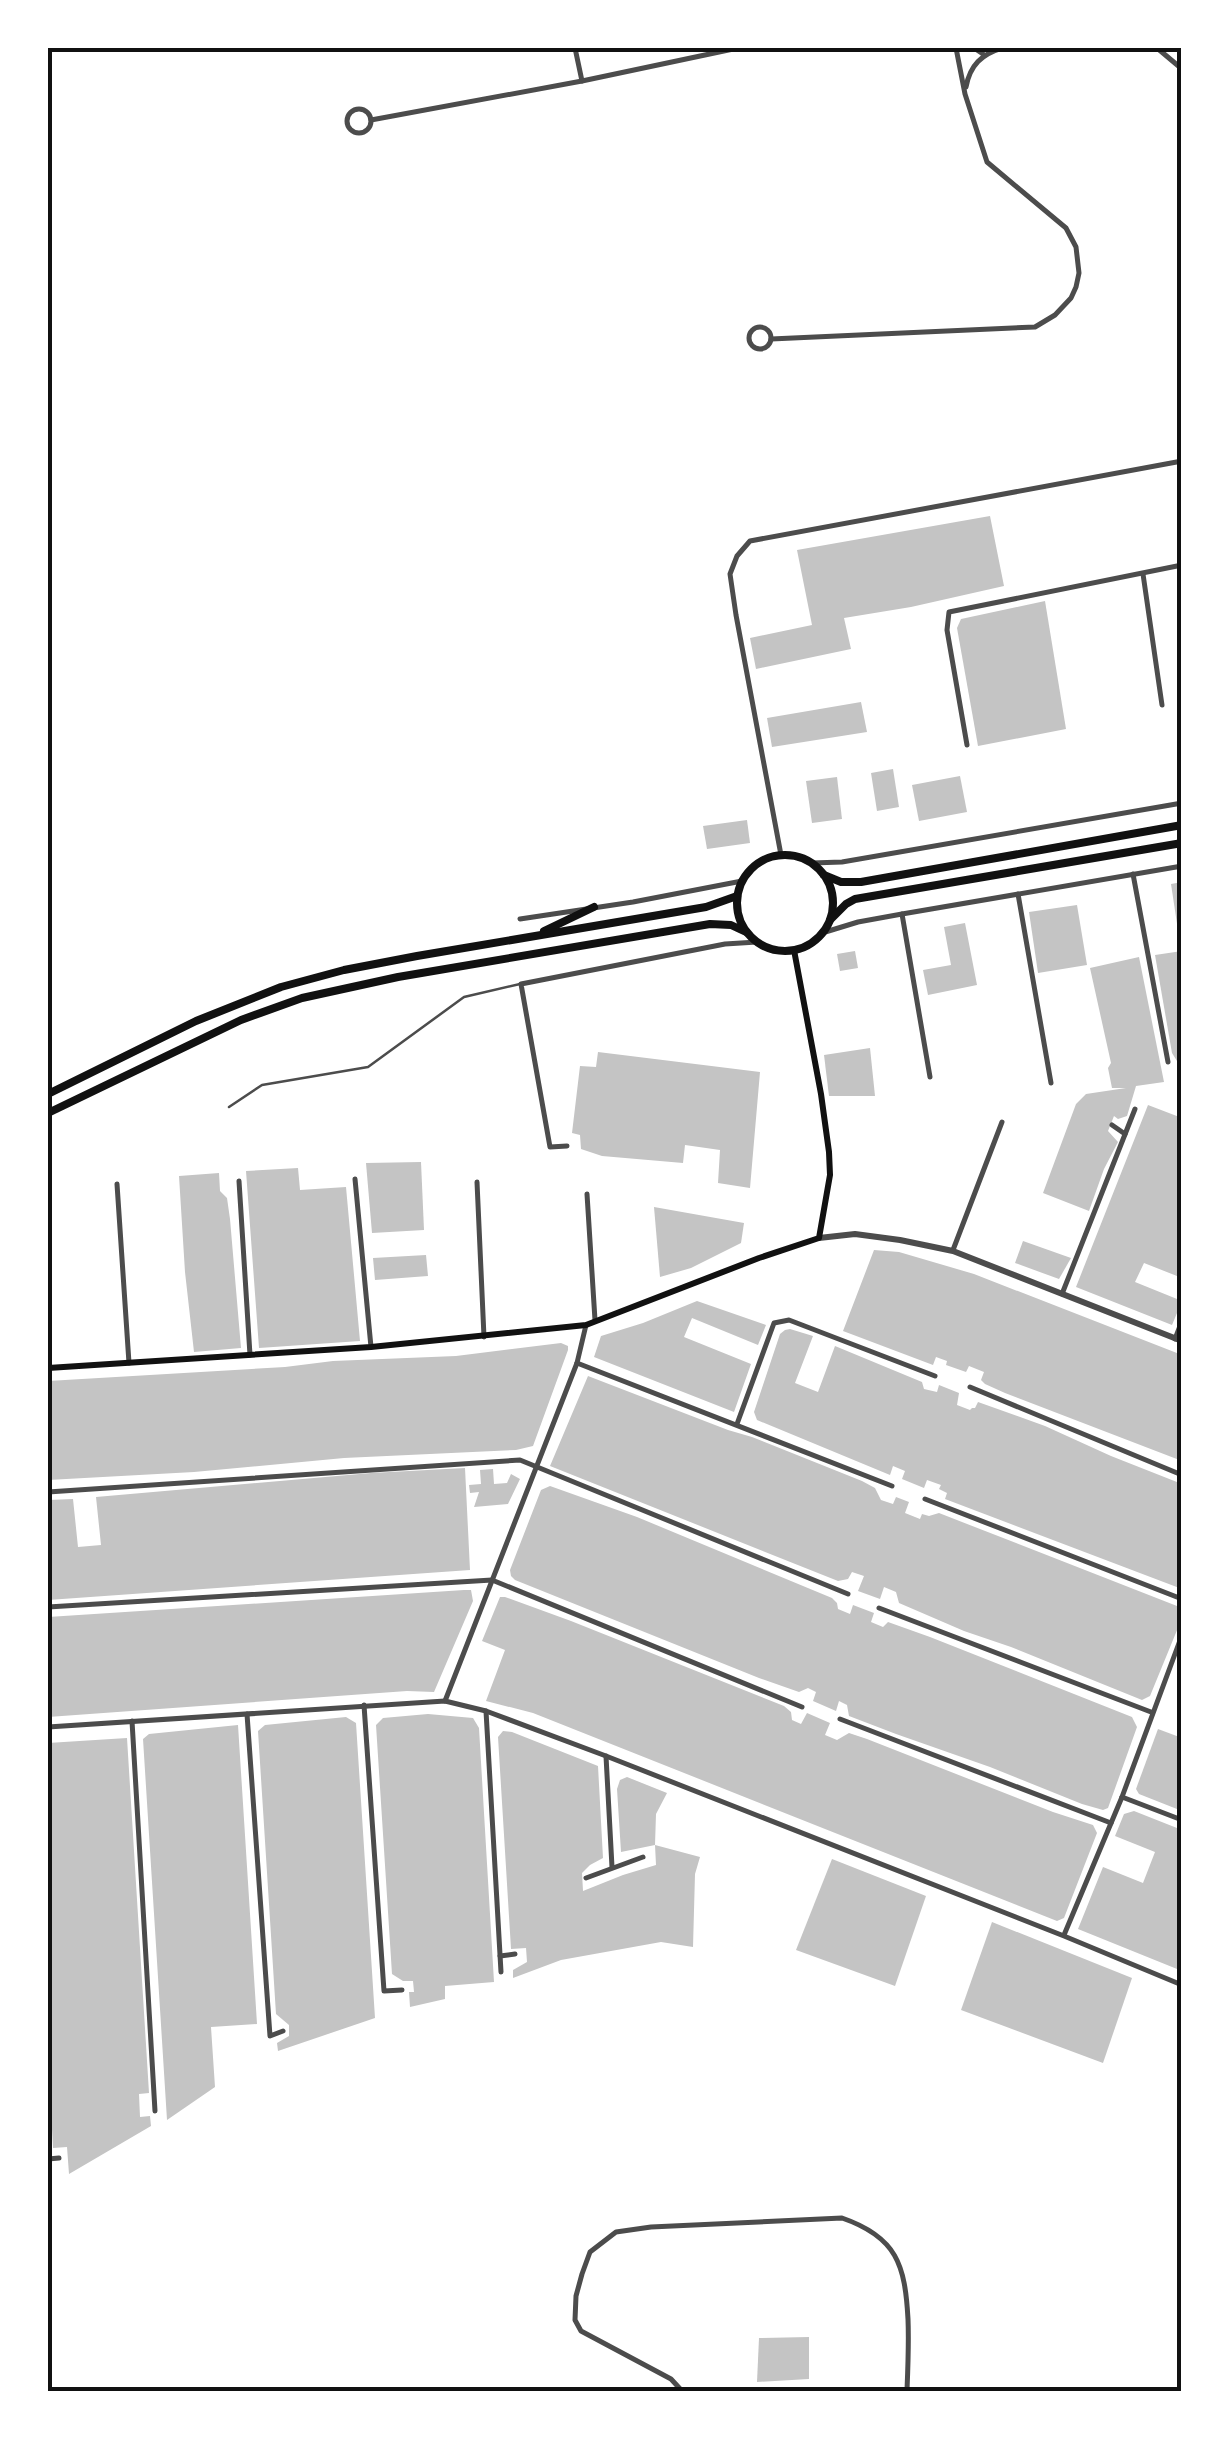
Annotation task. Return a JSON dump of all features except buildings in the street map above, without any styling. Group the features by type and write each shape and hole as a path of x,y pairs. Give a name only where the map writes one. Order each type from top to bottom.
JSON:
{"highway":[{"path":"824,875 841,882 861,882 1182,825"},
{"path":"48,1113 255,1014 320,994 710,924 731,925 771,949 794,950 812,942 846,904 864,898 1182,842"},
{"path":"746,932 739,918 737,896 742,882 758,863 781,856 812,863 824,875 832,894 830,920"},
{"path":"48,1094 196,1021 281,986 344,970 706,906 737,896"},
{"path":"532,936 594,907"}],"main road":[{"path":"48,1368 371,1348 586,1325 819,1238 828,1190 829,1152 794,950"}],"street":[{"path":"575,48 582,81"},
{"path":"371,120 738,48"},
{"path":"771,339 1035,328 1056,315 1070,298 1079,273 1076,247 1066,228 987,162 965,94 956,48"},
{"path":"974,48 983,54"},
{"path":"965,94 968,78 983,54 1002,48"},
{"path":"1157,48 1182,69"},
{"path":"358,109 368,113 371,120 366,130 358,132 347,123 348,115 358,109"},
{"path":"757,328 764,328 771,339 765,348 758,349 752,346 750,335 757,328"},
{"path":"781,856 730,574 737,556 750,540 1182,461"},
{"path":"967,745 947,630 949,612 1182,565"},
{"path":"1142,573 1162,705"},
{"path":"812,863 842,862 1182,803"},
{"path":"822,933 858,922 1182,866"},
{"path":"1133,874 1168,1062"},
{"path":"520,919 742,882"},
{"path":"1018,894 1050,1083"},
{"path":"902,914 930,1077"},
{"path":"567,1146 550,1148 521,984 725,944 757,942"},
{"path":"1062,1294 1135,1109"},
{"path":"953,1252 1002,1122"},
{"path":"1112,1125 1126,1134"},
{"path":"355,1179 371,1348"},
{"path":"238,1182 250,1355"},
{"path":"477,1182 484,1337"},
{"path":"116,1184 129,1363"},
{"path":"587,1194 595,1320"},
{"path":"819,1238 855,1234 953,1252 1178,1340 1182,1320"},
{"path":"737,1424 774,1323 782,1320 935,1376"},
{"path":"445,1701 577,1363 586,1325"},
{"path":"577,1363 892,1486"},
{"path":"970,1388 1182,1475"},
{"path":"48,1492 520,1460 848,1594"},
{"path":"925,1499 1182,1598"},
{"path":"48,1607 492,1580 802,1706"},
{"path":"879,1608 1152,1712"},
{"path":"1064,1936 1122,1797 1182,1635"},
{"path":"48,1727 445,1701 486,1711 606,1756 1182,1985"},
{"path":"364,1705 384,1992 402,1990"},
{"path":"486,1711 502,1972"},
{"path":"247,1714 270,2036 282,2031"},
{"path":"840,1719 1111,1823"},
{"path":"132,1721 155,2111"},
{"path":"606,1756 612,1868"},
{"path":"1122,1797 1182,1820"},
{"path":"586,1878 643,1857"},
{"path":"500,1956 514,1954"},
{"path":"48,2160 59,2158"},
{"path":"683,2392 671,2379 581,2332 575,2320 576,2296 590,2252 616,2232 650,2226 842,2218 865,2226 894,2254 906,2285 910,2391 867,2392"}],"lane":[{"path":"229,1106 262,1085 368,1067 464,997 521,984"}]}
